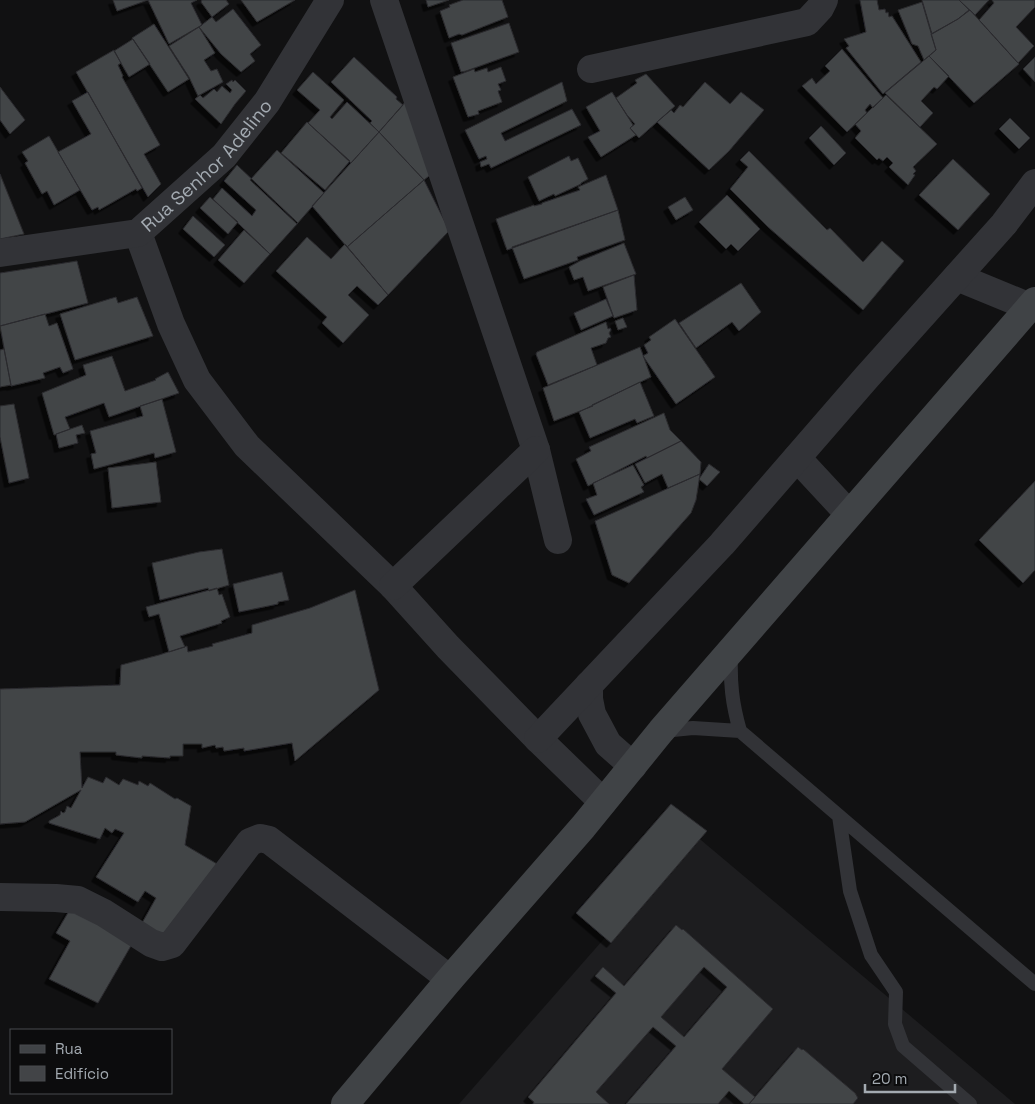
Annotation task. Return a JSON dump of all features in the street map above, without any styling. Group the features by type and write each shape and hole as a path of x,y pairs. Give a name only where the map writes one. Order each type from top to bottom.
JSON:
{"street":[{"name":"Rua Senhor Adelino","path":"0,253 138,233 224,156 267,102 330,0"},
{"path":"384,0 536,450 558,540"},
{"path":"590,69 807,22 820,8 824,0"},
{"path":"538,739 722,544 1004,224 1035,183"},
{"path":"138,233 171,324 197,380 247,446 393,586 448,647 603,802"},
{"path":"345,1104 603,802 661,731 1032,304 957,277"},
{"path":"393,586 536,450"},
{"path":"797,458 849,514"},
{"path":"590,685 589,699 592,714 608,744 633,766"},
{"path":"0,897 78,900 151,943 162,947 172,944 250,842 260,838 269,840 450,979"}],"lane":[{"path":"732,650 730,675 732,702 740,731 1035,984"},
{"path":"661,731 693,728 740,731"},
{"path":"840,816 850,891 871,955 896,992 895,1024 903,1046 970,1104"}],"shaded area":[{"path":"695,835 1015,1104 459,1104"}],"building":[{"path":"113,0 148,0 117,11"},
{"path":"148,0 197,0 191,3 202,25 169,44"},
{"path":"202,0 226,0 229,4 212,17 201,2"},
{"path":"241,0 295,0 257,22"},
{"path":"426,0 449,0 428,7"},
{"path":"463,0 502,0 508,17 462,35 459,34 449,38 440,11 450,7 449,5"},
{"path":"860,0 877,0 879,10 885,9 889,17 892,16 921,62 883,94 846,48 849,46 844,39 866,32"},
{"path":"922,0 959,0 969,10 958,19 932,34"},
{"path":"959,0 989,0 975,15"},
{"path":"992,0 1035,0 1035,7 1016,27 1034,46 1018,63 979,20 994,3"},
{"path":"922,2 936,50 924,60 918,46 912,44 898,10"},
{"path":"233,9 261,45 250,54 255,61 241,72 221,54 199,27 212,17 216,22"},
{"path":"970,10 1019,64 974,103 929,56 936,50 931,34"},
{"path":"509,23 519,52 461,72 451,43"},
{"path":"154,24 189,79 168,92 132,38"},
{"path":"199,27 215,53 204,60 211,71 217,69 223,82 198,96 189,77 169,46"},
{"path":"133,39 150,64 129,77 114,51"},
{"path":"842,49 883,98 873,108 870,104 865,110 867,113 847,132 802,86 812,78 816,84 830,71 825,66"},
{"path":"114,50 121,63 118,65 122,77 160,145 144,154 161,184 148,197 76,72"},
{"path":"929,56 949,76 937,89 934,87 921,101 933,113 920,127 885,93"},
{"path":"354,57 397,97 396,99 403,105 379,132 370,123 372,121 331,82"},
{"path":"1035,57 1035,82 1023,69"},
{"path":"501,67 506,81 498,84 501,90 498,91 502,102 478,111 479,114 468,117 453,77 474,69 475,72 487,68 488,72"},
{"path":"313,72 344,100 330,117 332,119 347,102 379,132 351,163 308,123 320,110 297,90"},
{"path":"646,74 675,106 639,138 630,128 635,124 616,98 637,83 635,80"},
{"path":"232,80 233,82 235,80 246,91 221,124 195,99 200,95 203,98 214,89 217,92 222,86 230,93 232,90 226,84"},
{"path":"562,82 567,101 501,133 505,141 572,109 581,125 491,168 489,164 481,167 480,162 487,159 486,156 479,159 465,130"},
{"path":"705,82 730,104 741,92 764,110 729,151 709,170 657,122 671,110 674,113 680,105 683,107"},
{"path":"0,87 25,120 10,134 0,120"},
{"path":"88,92 142,188 137,191 136,189 99,210 98,207 92,210 58,152 91,134 72,101"},
{"path":"612,92 633,125 630,128 636,135 601,157 588,137 600,131 586,107"},
{"path":"886,95 937,144 913,167 916,171 913,174 915,175 908,185 889,167 893,163 887,157 883,161 879,158 877,160 855,138 861,131 855,124"},
{"path":"407,100 434,172 424,180 379,132"},
{"path":"1010,118 1030,138 1019,149 999,129"},
{"path":"307,122 350,161 325,190 281,153"},
{"path":"821,126 846,153 834,165 809,138"},
{"path":"379,132 424,180 347,247 312,206"},
{"path":"49,136 80,190 54,205 47,191 42,194 25,163 28,161 22,152"},
{"path":"277,150 324,193 297,224 250,180"},
{"path":"749,151 827,230 830,228 863,262 882,241 904,261 863,310 768,227 730,189 748,167 740,160"},
{"path":"569,156 571,161 578,158 588,179 555,196 554,194 539,201 528,177"},
{"path":"953,159 990,194 958,230 919,195"},
{"path":"237,165 298,223 270,254 213,199 222,188 252,216 256,210 224,181"},
{"path":"0,174 24,234 0,239"},
{"path":"606,175 618,210 507,250 496,219 580,190 578,187"},
{"path":"424,180 448,228 448,232 388,295 347,247"},
{"path":"727,195 760,229 738,251 731,244 726,249 699,222"},
{"path":"210,197 238,222 228,234 200,208"},
{"path":"685,197 693,210 676,220 668,207"},
{"path":"618,210 625,240 577,257 578,260 524,279 512,247"},
{"path":"193,216 225,245 214,257 183,229"},
{"path":"244,230 270,254 244,283 218,260"},
{"path":"307,237 331,259 345,244 388,295 378,305 357,286 348,295 369,315 343,343 322,323 327,317 276,271"},
{"path":"624,243 636,274 588,291 583,277 574,280 569,267"},
{"path":"77,261 88,303 0,326 0,273"},
{"path":"634,275 637,310 614,318 603,287"},
{"path":"741,283 761,312 739,331 732,322 696,348 679,323"},
{"path":"116,297 118,303 137,297 153,336 75,360 60,314"},
{"path":"606,299 613,316 581,330 574,313"},
{"path":"45,314 49,326 57,323 73,369 63,373 60,367 43,373 45,378 11,386 0,326"},
{"path":"623,318 627,327 618,330 615,321"},
{"path":"675,319 715,377 676,404 643,356 648,353 644,345 651,340 649,337"},
{"path":"606,322 608,329 610,328 611,330 609,333 611,337 608,338 606,343 591,348 597,365 548,385 536,354 537,352"},
{"path":"640,347 651,377 593,406 554,421 543,388"},
{"path":"4,349 11,385 0,387 0,350"},
{"path":"112,356 125,391 156,380 168,372 179,393 109,417 104,403 65,417 70,429 54,435 42,393 86,375 83,365"},
{"path":"640,382 654,416 637,423 635,419 590,438 579,412"},
{"path":"162,399 176,452 155,458 154,453 94,469 91,454 96,453 90,431 143,416 140,406"},
{"path":"14,404 29,478 9,483 0,437 0,406"},
{"path":"664,413 670,430 681,441 647,458 646,456 588,486 576,459 591,451 589,447"},
{"path":"82,425 85,433 76,435 78,443 59,448 56,434"},
{"path":"681,441 701,462 700,474 668,488 662,474 645,483 635,464"},
{"path":"156,462 161,502 112,508 108,468"},
{"path":"709,464 720,472 707,486 699,479"},
{"path":"633,465 644,485 641,487 644,492 594,515 586,499 597,495 593,483"},
{"path":"700,474 696,500 691,513 629,583 612,575 595,521"},
{"path":"1035,481 1035,570 1023,583 979,540"},
{"path":"222,549 229,585 209,591 208,588 160,600 152,563 199,552"},
{"path":"282,572 289,600 239,612 233,584"},
{"path":"217,588 219,595 222,594 230,617 221,621 222,623 180,636 185,647 169,652 159,614 149,617 146,607"},
{"path":"355,590 379,690 295,761 292,743 244,751 244,748 224,751 223,747 216,748 215,745 202,748 202,744 183,744 183,756 170,756 170,758 142,756 142,758 116,755 116,752 80,752 82,788 88,777 103,783 106,777 119,785 123,779 138,785 139,781 148,786 150,783 175,799 177,798 191,806 185,845 234,874 182,946 143,925 98,1003 49,979 70,941 56,933 82,889 142,923 156,898 145,891 138,902 96,877 124,833 115,829 112,833 105,828 100,839 49,823 49,821 60,815 61,811 65,812 67,806 71,808 81,790 25,822 0,824 0,689 120,685 121,665 187,646 188,652 213,646 212,644 252,633 252,625 310,608"},
{"path":"671,804 707,831 611,943 576,913"},
{"path":"676,925 683,929 773,1009 722,1069 755,1097 749,1104 744,1104 729,1091 718,1104 626,1104 676,1046 653,1027 596,1092 609,1104 533,1104 534,1102 528,1097 616,993 595,976 603,967 624,986","holes":["704,967 727,987 684,1037 661,1017"]},
{"path":"798,1047 803,1049 855,1093 858,1098 853,1104 749,1104"}]}
